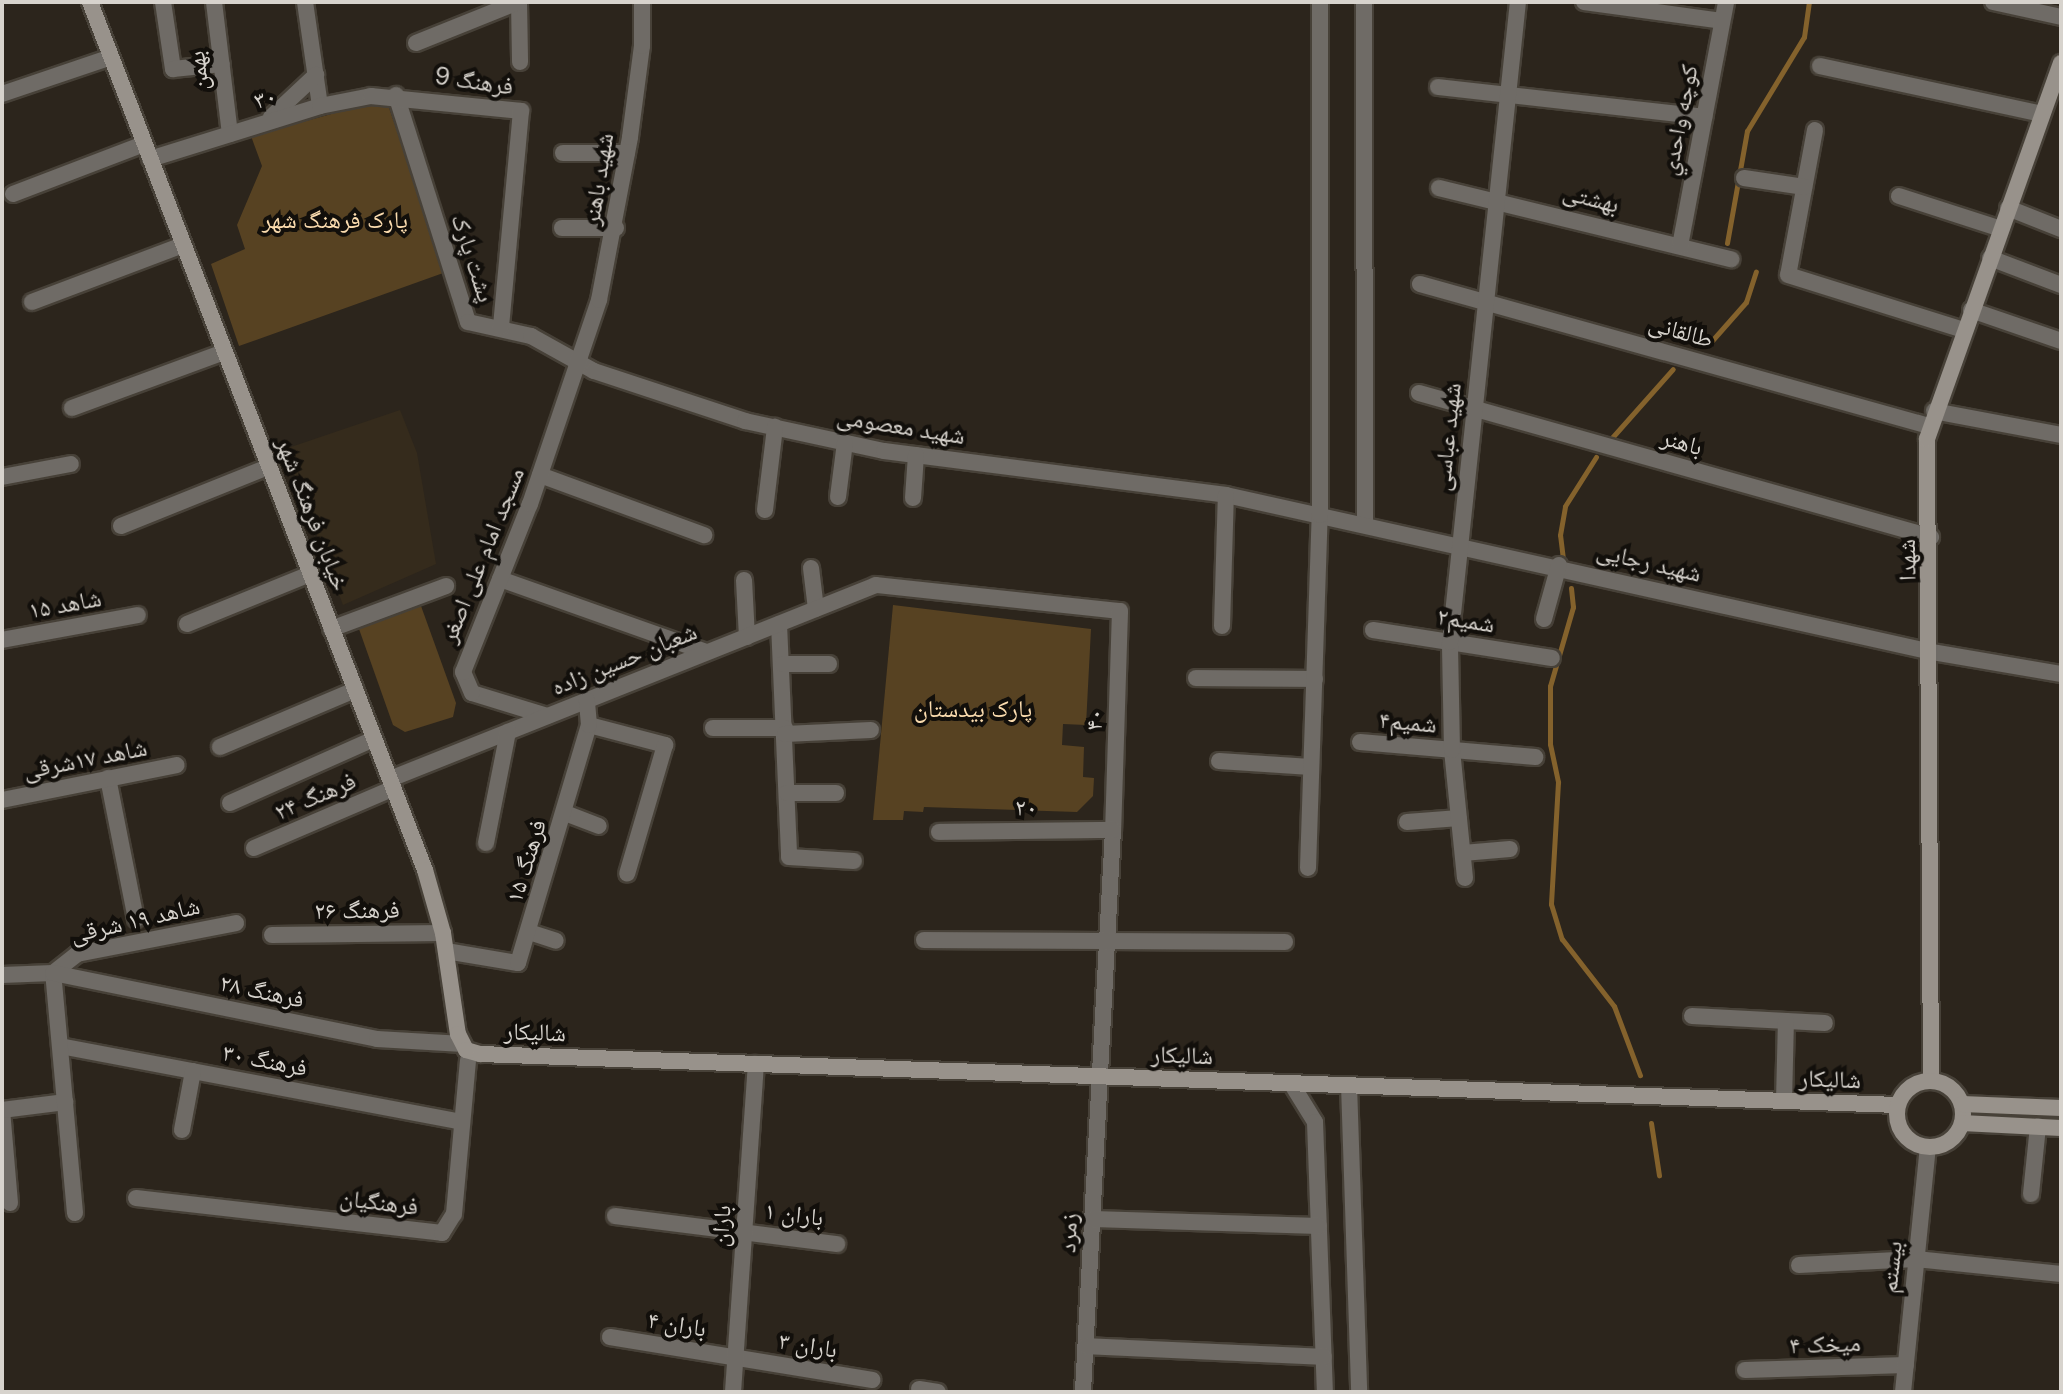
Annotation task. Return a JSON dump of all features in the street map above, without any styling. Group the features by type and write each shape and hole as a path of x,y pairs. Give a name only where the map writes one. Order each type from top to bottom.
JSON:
{"main road":[{"name":"خیابان فرهنگ شهر","path":"90,2 392,783 443,933 466,1052"},
{"name":"شهدا","path":"1931,1080 1932,418 2042,114 2056,96 2061,63"},
{"name":"شالیکار","path":"466,1052 1897,1105"},
{"path":"1931,1080 1950,1087 1962,1104 1962,1123 1949,1141 1928,1147 1912,1143 1900,1130 1897,1105 1906,1090 1931,1080"},
{"path":"1962,1104 2061,1108"},
{"path":"1962,1123 2061,1128"}],"street":[{"path":"163,2 173,69 222,64"},
{"name":"بهمن","path":"214,2 230,134"},
{"path":"305,2 320,106"},
{"path":"416,43 518,2 520,62"},
{"name":"شهید باهنر","path":"579,360 616,228 642,46 642,2"},
{"path":"1308,868 1320,515 1320,2"},
{"path":"1364,2 1365,525"},
{"name":"شهید عباسی","path":"1465,878 1452,750 1450,642 1518,2"},
{"path":"1584,2 1722,21"},
{"name":"كوچه واحدي","path":"1680,246 1726,2"},
{"path":"1993,2 2061,17"},
{"path":"2,94 111,57"},
{"path":"1820,66 2042,114"},
{"path":"260,125 316,75"},
{"path":"1438,87 1704,117"},
{"name":"۳۰","path":"13,194 147,152 230,134 320,106 396,95"},
{"name":"پشت پارک","path":"396,95 468,322 501,327 579,360"},
{"name":"فرهنگ 9","path":"396,95 521,111 501,327"},
{"path":"1815,130 1788,275 1964,330"},
{"path":"563,153 627,153"},
{"path":"1744,178 1804,187"},
{"name":"بهشتی","path":"1439,188 1731,259"},
{"path":"1899,196 2001,229"},
{"path":"2008,208 2061,229"},
{"path":"562,228 616,228"},
{"path":"32,302 183,245"},
{"path":"1990,258 2061,285"},
{"name":"طالقانی","path":"1420,284 1932,418 2061,435"},
{"path":"1971,310 2061,341"},
{"path":"72,408 224,352"},
{"name":"شهید معصومی","path":"579,360 594,371 775,427 845,442 916,455 1226,495"},
{"name":"مسجد امام علی اصغر","path":"547,716 472,693 464,681 467,657 540,475 579,360"},
{"name":"باهنر","path":"1419,393 1931,537"},
{"path":"765,510 775,427"},
{"path":"838,497 845,442"},
{"path":"913,498 916,455"},
{"path":"2,477 71,464"},
{"path":"121,526 268,467"},
{"path":"540,475 704,535"},
{"path":"1222,626 1226,495"},
{"name":"شهید رجایی","path":"1226,495 1559,565 1932,652 2061,674"},
{"path":"1544,619 1559,565"},
{"path":"811,568 816,609"},
{"path":"187,624 310,574"},
{"path":"500,579 706,652"},
{"path":"744,580 747,637"},
{"name":"شعبان حسین زاده","path":"392,783 547,716 876,585"},
{"name":"۴۰","path":"876,585 1120,611 1101,1077"},
{"path":"331,629 446,586"},
{"name":"شاهد ۱۵","path":"2,640 138,615"},
{"path":"779,624 789,857 854,861"},
{"name":"شمیم۲","path":"1373,630 1552,658"},
{"path":"783,664 829,664"},
{"path":"1196,678 1315,679"},
{"path":"220,747 355,690"},
{"name":"فرهنگ ۱۵","path":"446,951 518,963 589,725 587,700"},
{"path":"589,725 665,745 627,874"},
{"path":"713,728 871,730"},
{"path":"486,843 508,732"},
{"path":"230,803 374,739"},
{"name":"شمیم۴","path":"1360,742 1535,757"},
{"path":"1219,761 1311,767"},
{"name":"شاهد ۱۷شرقی","path":"2,800 177,765"},
{"path":"108,778 136,919"},
{"name":"فرهنگ ۲۴","path":"254,848 392,783"},
{"path":"787,793 836,793"},
{"path":"565,813 599,826"},
{"path":"1407,822 1459,818"},
{"name":"۲۰","path":"939,832 1113,830"},
{"path":"1463,853 1510,849"},
{"name":"شاهد ۱۹ شرقی","path":"2,975 53,973 77,954 236,923"},
{"path":"529,932 556,941"},
{"name":"فرهنگ ۲۶","path":"272,935 443,933"},
{"path":"924,940 1285,942"},
{"path":"53,973 75,1213"},
{"name":"فرهنگ ۲۸","path":"53,973 377,1039 466,1052"},
{"path":"1692,1016 1825,1023"},
{"path":"1784,1101 1786,1021"},
{"name":"فرهنگ ۳۰","path":"60,1046 461,1122"},
{"name":"فرهنگیان","path":"136,1198 442,1233 454,1214 466,1052"},
{"name":"باران","path":"733,1392 756,1064"},
{"path":"182,1130 193,1071"},
{"name":"زمرد","path":"1083,1392 1101,1077"},
{"path":"1291,1083 1315,1122 1325,1392"},
{"path":"1349,1085 1359,1392"},
{"path":"10,1203 2,1110 65,1102"},
{"path":"2031,1194 2038,1126"},
{"name":"بیستم","path":"1903,1392 1928,1147"},
{"name":"باران ۱","path":"615,1216 837,1244"},
{"path":"1093,1219 1319,1226"},
{"path":"1799,1265 1916,1259 2061,1274"},
{"name":"باران ۴","path":"610,1337 735,1358"},
{"path":"1086,1346 1324,1357"},
{"name":"باران ۳","path":"735,1358 873,1380"},
{"name":"میخک ۴","path":"1745,1370 1906,1365"},
{"path":"919,1389 938,1392"}],"shaded area":[{"path":"400,410 417,453 436,564 343,605 285,449"}],"green space":[{"name":"پارک فرهنگ شهر","path":"386,99 446,272 239,346 211,264 245,249 237,225 262,166 251,136"},
{"name":"پارک بیدستان","path":"893,605 1091,629 1086,725 1063,724 1062,745 1084,747 1083,777 1094,778 1093,796 1077,812 924,807 923,812 904,811 903,820 873,820"},
{"path":"421,606 456,703 453,717 405,732 393,725 359,629 386,612"}],"waterway":[{"path":"1727,243 1747,131 1804,37 1809,2"},
{"path":"1709,344 1746,302 1756,272"},
{"path":"1609,441 1673,369"},
{"path":"1563,559 1560,535 1565,506 1596,457"},
{"path":"1571,588 1573,607 1550,686 1550,744 1558,782 1551,904 1562,939 1614,1006 1640,1075"},
{"path":"1651,1123 1659,1175"}]}
